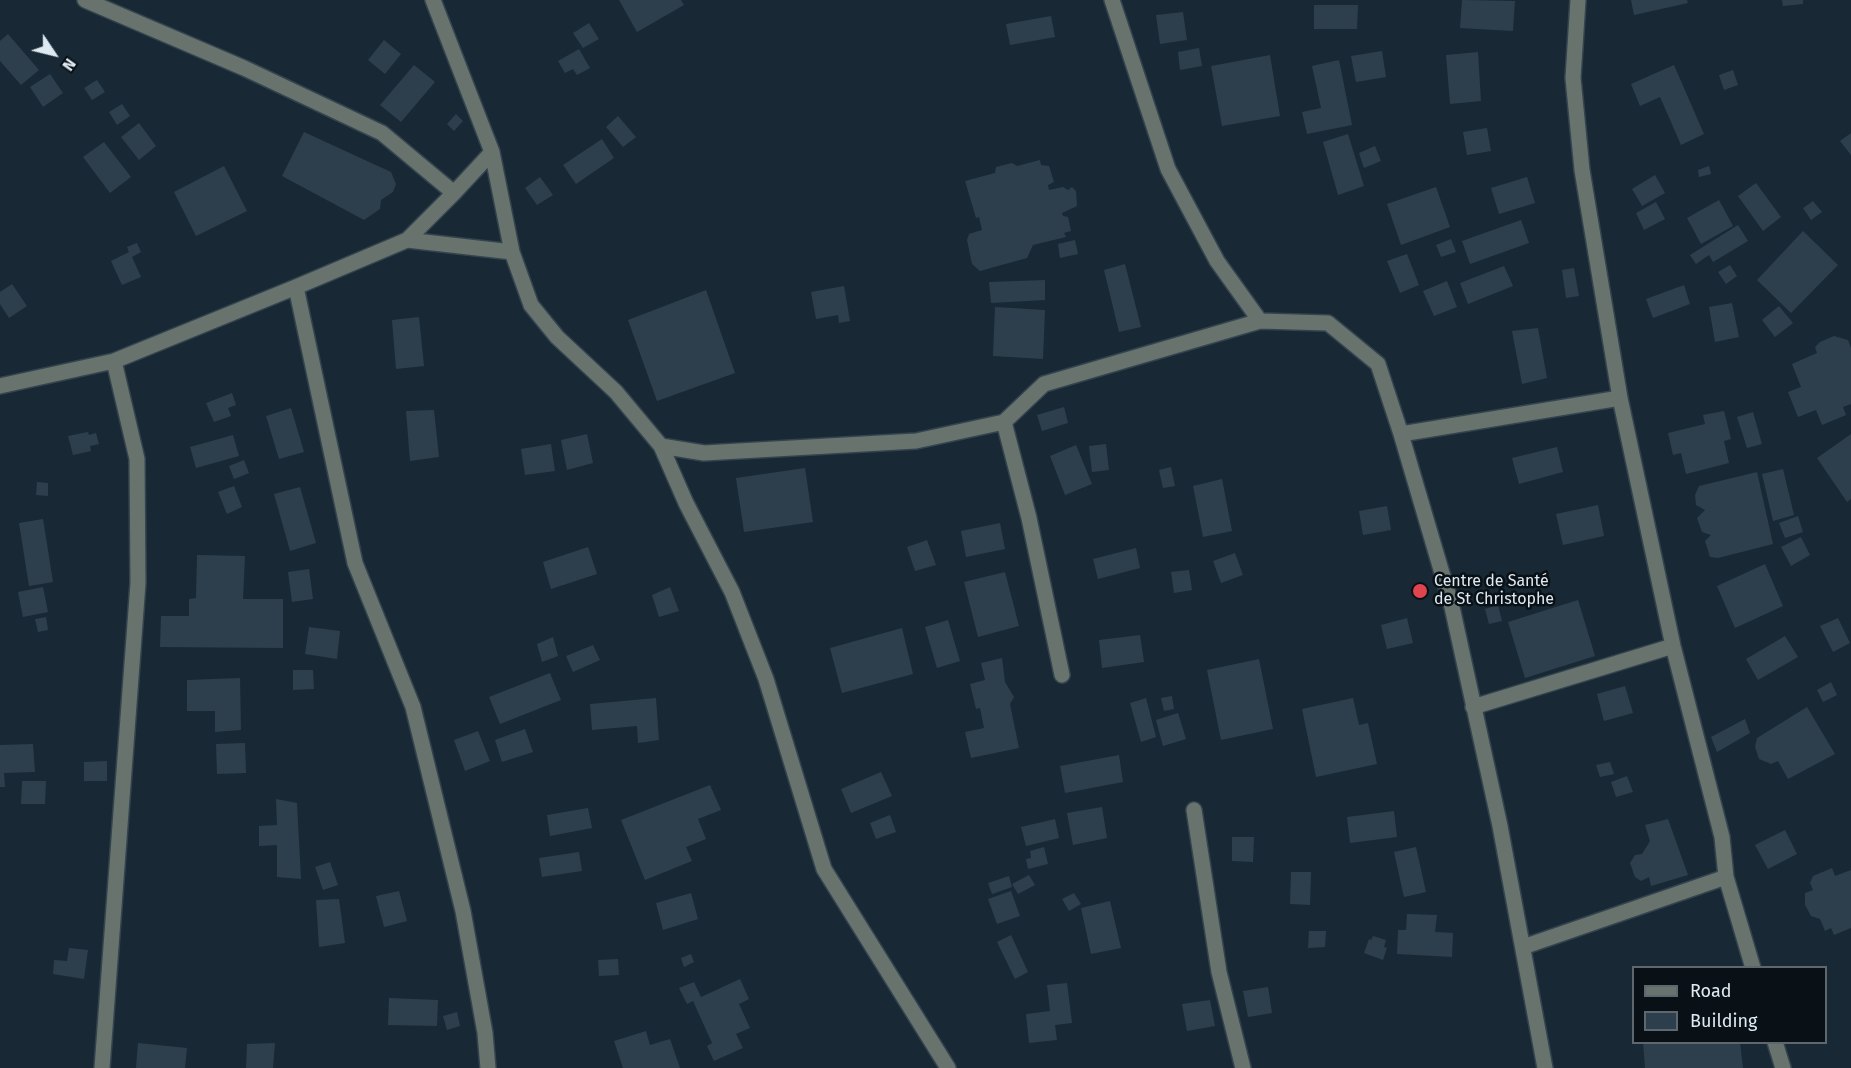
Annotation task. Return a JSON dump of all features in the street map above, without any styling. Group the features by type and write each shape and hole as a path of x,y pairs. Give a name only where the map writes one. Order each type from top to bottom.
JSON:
{"street":[{"path":"85,0 243,68 382,133 454,193"},
{"path":"433,0 492,152 512,252 531,305 557,337 616,392 661,446 686,502 732,592 766,679 824,869 948,1068"},
{"path":"1112,0 1168,169 1217,261 1260,321"},
{"path":"1578,0 1573,78 1582,170 1620,398 1673,646 1722,837 1726,877 1752,966"},
{"path":"0,386 114,361 406,240 492,152"},
{"path":"406,240 512,252"},
{"path":"296,287 355,563 413,707 461,899 485,1034 488,1068"},
{"path":"661,446 704,453 916,441 1004,422 1044,384 1260,321 1328,323 1378,364 1452,607 1500,826 1545,1068"},
{"path":"102,1068 138,583 137,459 114,361"},
{"path":"1401,434 1620,398"},
{"path":"1004,422 1029,518 1062,675"},
{"path":"1473,707 1673,646"},
{"path":"1194,810 1219,972 1243,1068"},
{"path":"1523,947 1726,877"},
{"path":"1776,1044 1783,1068"}],"building":[{"path":"619,0 681,0 684,5 637,32"},
{"path":"1462,0 1515,1 1513,31 1460,28"},
{"path":"1631,0 1687,0 1688,3 1634,15"},
{"path":"1782,0 1803,0 1803,4 1783,6"},
{"path":"1314,5 1358,5 1357,29 1314,29"},
{"path":"1183,12 1187,40 1160,44 1156,15"},
{"path":"1051,16 1055,37 1010,45 1006,24"},
{"path":"589,23 599,39 583,48 573,33"},
{"path":"8,34 39,70 21,85 0,61 0,41"},
{"path":"384,40 401,54 385,74 368,60"},
{"path":"1199,48 1202,66 1180,70 1178,52"},
{"path":"579,49 590,68 577,75 573,69 565,73 558,61"},
{"path":"1382,51 1386,77 1356,82 1351,56"},
{"path":"1478,52 1481,101 1450,104 1446,55"},
{"path":"1270,55 1280,116 1222,126 1211,66"},
{"path":"1339,60 1352,125 1307,134 1302,112 1321,108 1312,66"},
{"path":"414,65 435,82 401,122 380,105"},
{"path":"1674,65 1704,134 1681,145 1660,97 1640,106 1631,84"},
{"path":"1733,70 1738,85 1724,90 1719,75"},
{"path":"50,74 63,93 43,107 30,87"},
{"path":"97,80 105,92 92,100 84,88"},
{"path":"122,104 130,116 117,125 109,112"},
{"path":"456,114 463,121 454,131 447,124"},
{"path":"618,116 636,137 623,147 606,127"},
{"path":"139,123 156,146 139,160 121,137"},
{"path":"1487,128 1491,151 1467,155 1463,132"},
{"path":"304,132 391,172 396,184 393,192 381,200 380,209 364,220 282,176"},
{"path":"1851,133 1851,155 1840,141"},
{"path":"1348,134 1364,186 1338,195 1323,142"},
{"path":"602,139 614,158 576,184 563,165"},
{"path":"104,142 131,177 110,193 83,157"},
{"path":"1375,146 1381,161 1364,168 1359,153"},
{"path":"1040,160 1041,165 1049,166 1054,182 1048,185 1049,190 1063,187 1068,190 1072,187 1076,191 1077,206 1062,213 1063,216 1068,217 1071,231 1064,233 1066,237 1033,245 1027,258 980,271 972,264 967,240 969,234 982,230 965,181 995,173 996,167 1012,163 1017,166"},
{"path":"224,166 247,211 196,236 174,192"},
{"path":"1709,166 1711,174 1699,177 1698,170"},
{"path":"1655,175 1665,193 1642,206 1632,189"},
{"path":"540,177 553,195 537,205 525,188"},
{"path":"1527,177 1535,203 1499,214 1491,188"},
{"path":"1756,183 1781,217 1763,231 1738,196"},
{"path":"1436,187 1450,227 1401,245 1387,204"},
{"path":"1719,200 1733,226 1701,244 1687,218"},
{"path":"1813,201 1822,212 1811,220 1803,208"},
{"path":"1656,202 1665,219 1644,230 1636,213"},
{"path":"1521,220 1529,243 1470,264 1462,241"},
{"path":"1738,225 1748,241 1713,262 1709,255 1696,264 1690,255"},
{"path":"1803,231 1838,265 1791,313 1757,280"},
{"path":"1451,239 1456,252 1441,257 1436,245"},
{"path":"1075,240 1078,254 1060,258 1058,244"},
{"path":"137,243 141,252 132,257 141,277 122,285 111,261 129,252 127,247"},
{"path":"1407,254 1419,285 1400,293 1387,261"},
{"path":"1125,264 1141,327 1119,332 1104,270"},
{"path":"1730,265 1737,276 1726,284 1718,272"},
{"path":"1504,266 1513,286 1468,304 1460,283"},
{"path":"1574,268 1579,296 1566,298 1562,270"},
{"path":"1045,280 1045,300 991,303 989,282"},
{"path":"1447,281 1457,307 1434,316 1423,291"},
{"path":"12,284 27,306 9,318 0,304 0,292"},
{"path":"1684,285 1690,304 1653,318 1646,299"},
{"path":"844,286 850,321 839,323 838,315 816,319 811,292"},
{"path":"706,290 735,373 657,401 628,320"},
{"path":"1732,303 1739,337 1715,342 1709,307"},
{"path":"1779,306 1793,323 1775,337 1762,320"},
{"path":"995,307 1045,310 1043,359 993,356"},
{"path":"419,317 424,366 396,369 392,320"},
{"path":"1538,328 1547,378 1522,384 1512,331"},
{"path":"1834,336 1848,340 1851,348 1851,404 1843,407 1846,415 1822,425 1816,410 1798,417 1788,392 1801,387 1792,364 1817,353 1815,347 1820,342"},
{"path":"232,393 236,405 228,408 231,416 214,422 206,403"},
{"path":"1064,407 1068,423 1042,431 1037,415"},
{"path":"291,408 304,452 279,459 266,416"},
{"path":"434,410 439,457 410,461 406,411"},
{"path":"1724,411 1731,439 1724,441 1729,463 1686,474 1681,453 1673,455 1668,433 1705,424 1703,415"},
{"path":"1753,412 1762,444 1747,448 1737,417"},
{"path":"88,432 89,435 96,433 99,444 90,446 91,451 73,455 68,436"},
{"path":"587,434 593,463 567,470 561,440"},
{"path":"1851,434 1851,499 1847,502 1817,458"},
{"path":"233,435 239,456 196,468 190,447"},
{"path":"551,444 555,471 525,475 521,449"},
{"path":"1106,444 1109,470 1092,472 1089,446"},
{"path":"1076,445 1092,484 1065,495 1050,456"},
{"path":"1557,447 1563,472 1519,484 1512,458"},
{"path":"244,460 249,473 234,479 229,466"},
{"path":"1171,467 1175,486 1163,488 1159,470"},
{"path":"805,468 813,522 744,532 736,478"},
{"path":"1783,469 1794,515 1773,521 1762,474"},
{"path":"1757,472 1773,544 1718,558 1710,557 1705,541 1711,535 1702,532 1697,518 1705,510 1696,505 1695,495 1699,486"},
{"path":"1222,479 1232,531 1203,537 1193,486"},
{"path":"37,482 48,483 48,496 36,495"},
{"path":"234,486 242,507 227,514 218,492"},
{"path":"300,487 316,543 290,551 274,494"},
{"path":"1598,505 1604,536 1563,545 1556,514"},
{"path":"1387,506 1391,530 1363,535 1359,511"},
{"path":"1798,516 1803,532 1785,538 1779,523"},
{"path":"43,519 53,582 29,586 19,523"},
{"path":"1000,523 1005,549 966,557 961,531"},
{"path":"1801,537 1810,555 1791,566 1781,547"},
{"path":"927,540 936,565 915,571 907,547"},
{"path":"588,547 597,574 551,589 543,562"},
{"path":"1136,548 1140,568 1098,579 1093,559"},
{"path":"1235,553 1243,575 1221,583 1213,561"},
{"path":"197,555 245,556 243,599 283,599 283,648 160,647 161,616 189,616 189,599 196,598"},
{"path":"1765,564 1783,606 1735,628 1717,586"},
{"path":"309,569 313,599 292,602 288,572"},
{"path":"1189,570 1192,590 1174,593 1171,572"},
{"path":"1005,572 1019,626 978,637 964,582"},
{"path":"43,587 48,612 23,617 18,592"},
{"path":"670,587 679,611 659,617 652,595"},
{"path":"1578,600 1595,656 1525,678 1508,622"},
{"path":"1498,605 1502,621 1489,624 1485,609"},
{"path":"46,617 48,630 38,632 35,619"},
{"path":"1407,618 1413,643 1387,649 1381,625"},
{"path":"1838,618 1850,643 1833,652 1820,626"},
{"path":"948,620 960,661 937,668 925,627"},
{"path":"309,627 340,631 337,659 305,654"},
{"path":"902,628 913,674 842,693 830,648"},
{"path":"1140,635 1144,662 1102,668 1099,640"},
{"path":"1785,636 1798,657 1758,680 1746,659"},
{"path":"553,637 558,656 542,662 537,644"},
{"path":"593,645 600,660 573,672 566,656"},
{"path":"1002,658 1005,682 1014,697 1010,704 1019,748 971,758 965,732 984,728 980,708 976,709 970,684 985,680 981,663"},
{"path":"1259,659 1273,729 1221,740 1207,670"},
{"path":"293,670 313,670 314,689 293,690"},
{"path":"550,673 561,700 500,724 489,697"},
{"path":"240,678 241,730 215,732 215,711 187,711 187,680"},
{"path":"1831,682 1837,695 1823,702 1817,690"},
{"path":"1625,686 1633,713 1604,721 1597,694"},
{"path":"1172,696 1174,709 1164,711 1161,698"},
{"path":"656,698 659,740 638,743 637,726 592,730 590,704"},
{"path":"1146,698 1156,737 1141,742 1130,703"},
{"path":"1353,698 1359,725 1368,723 1377,764 1316,777 1302,709"},
{"path":"1807,707 1835,754 1788,779 1778,761 1771,764 1759,759 1755,747 1757,738"},
{"path":"1178,713 1186,739 1163,746 1156,720"},
{"path":"1745,719 1750,733 1717,752 1711,737"},
{"path":"525,729 533,752 502,762 495,740"},
{"path":"478,731 490,761 465,771 454,740"},
{"path":"245,743 246,773 217,774 216,744"},
{"path":"33,744 35,772 4,773 5,787 0,787 0,745"},
{"path":"1119,755 1123,782 1065,793 1060,766"},
{"path":"107,761 107,781 84,781 84,762"},
{"path":"1610,762 1614,774 1600,777 1596,765"},
{"path":"881,772 892,796 851,813 841,789"},
{"path":"1627,776 1633,792 1616,797 1611,782"},
{"path":"22,781 46,781 45,804 21,804"},
{"path":"710,785 721,810 698,819 706,839 686,847 692,861 645,880 621,820"},
{"path":"276,799 297,803 301,879 277,877 277,845 259,846 259,826 277,825"},
{"path":"1102,807 1107,838 1073,845 1067,813"},
{"path":"588,808 592,828 550,836 547,815"},
{"path":"1394,811 1397,837 1350,843 1347,817"},
{"path":"890,815 896,832 876,839 870,823"},
{"path":"1055,819 1059,838 1026,846 1021,827"},
{"path":"1668,819 1688,875 1651,886 1649,877 1641,881 1635,877 1630,863 1635,855 1642,854 1650,841 1645,825"},
{"path":"1785,830 1797,854 1768,869 1755,845"},
{"path":"1232,837 1254,837 1253,862 1232,861"},
{"path":"1044,847 1048,864 1028,869 1026,859 1031,858 1030,851"},
{"path":"1416,847 1426,892 1404,897 1394,852"},
{"path":"579,852 582,871 542,877 539,858"},
{"path":"330,862 338,885 323,890 315,867"},
{"path":"1832,868 1835,876 1851,870 1851,928 1834,935 1831,928 1825,931 1820,919 1811,916 1805,905 1805,893 1813,890 1810,883 1813,876"},
{"path":"1291,872 1311,872 1310,905 1290,904"},
{"path":"1029,875 1035,885 1018,894 1012,884"},
{"path":"1009,876 1012,887 992,894 988,883"},
{"path":"399,891 407,921 384,927 376,896"},
{"path":"1011,891 1020,916 997,924 988,899"},
{"path":"691,893 698,919 663,930 656,903"},
{"path":"1074,893 1081,904 1069,911 1062,899"},
{"path":"339,899 345,943 319,947 316,900"},
{"path":"1110,901 1121,948 1091,954 1081,908"},
{"path":"1407,914 1437,915 1435,932 1453,933 1452,957 1397,954 1398,930 1406,930"},
{"path":"1309,931 1326,931 1325,947 1308,948"},
{"path":"1011,935 1028,972 1015,979 997,942"},
{"path":"1373,936 1386,940 1384,947 1387,948 1383,960 1364,953 1369,939 1371,940"},
{"path":"69,948 88,950 84,979 53,974 54,960 67,961"},
{"path":"691,954 694,962 684,967 681,958"},
{"path":"618,959 619,975 599,976 598,960"},
{"path":"740,979 749,999 739,1004 750,1028 736,1034 743,1048 714,1061 707,1046 712,1043 693,1001 687,1004 679,988 694,982 701,997"},
{"path":"1067,983 1072,1023 1055,1025 1057,1040 1029,1043 1026,1014 1050,1011 1047,985"},
{"path":"1268,987 1272,1013 1248,1017 1243,991"},
{"path":"389,998 438,1000 437,1026 388,1025"},
{"path":"1210,1000 1215,1026 1187,1031 1182,1004"},
{"path":"457,1012 460,1026 447,1030 443,1016"},
{"path":"646,1031 650,1045 670,1039 680,1068 623,1068 614,1041"},
{"path":"138,1043 187,1048 185,1068 136,1068"},
{"path":"275,1043 273,1068 246,1068 247,1044"},
{"path":"1643,1044 1740,1044 1743,1068 1645,1068"}],"place":[{"name":"Centre de Santé de St Christophe","path":"1420,591"}]}
